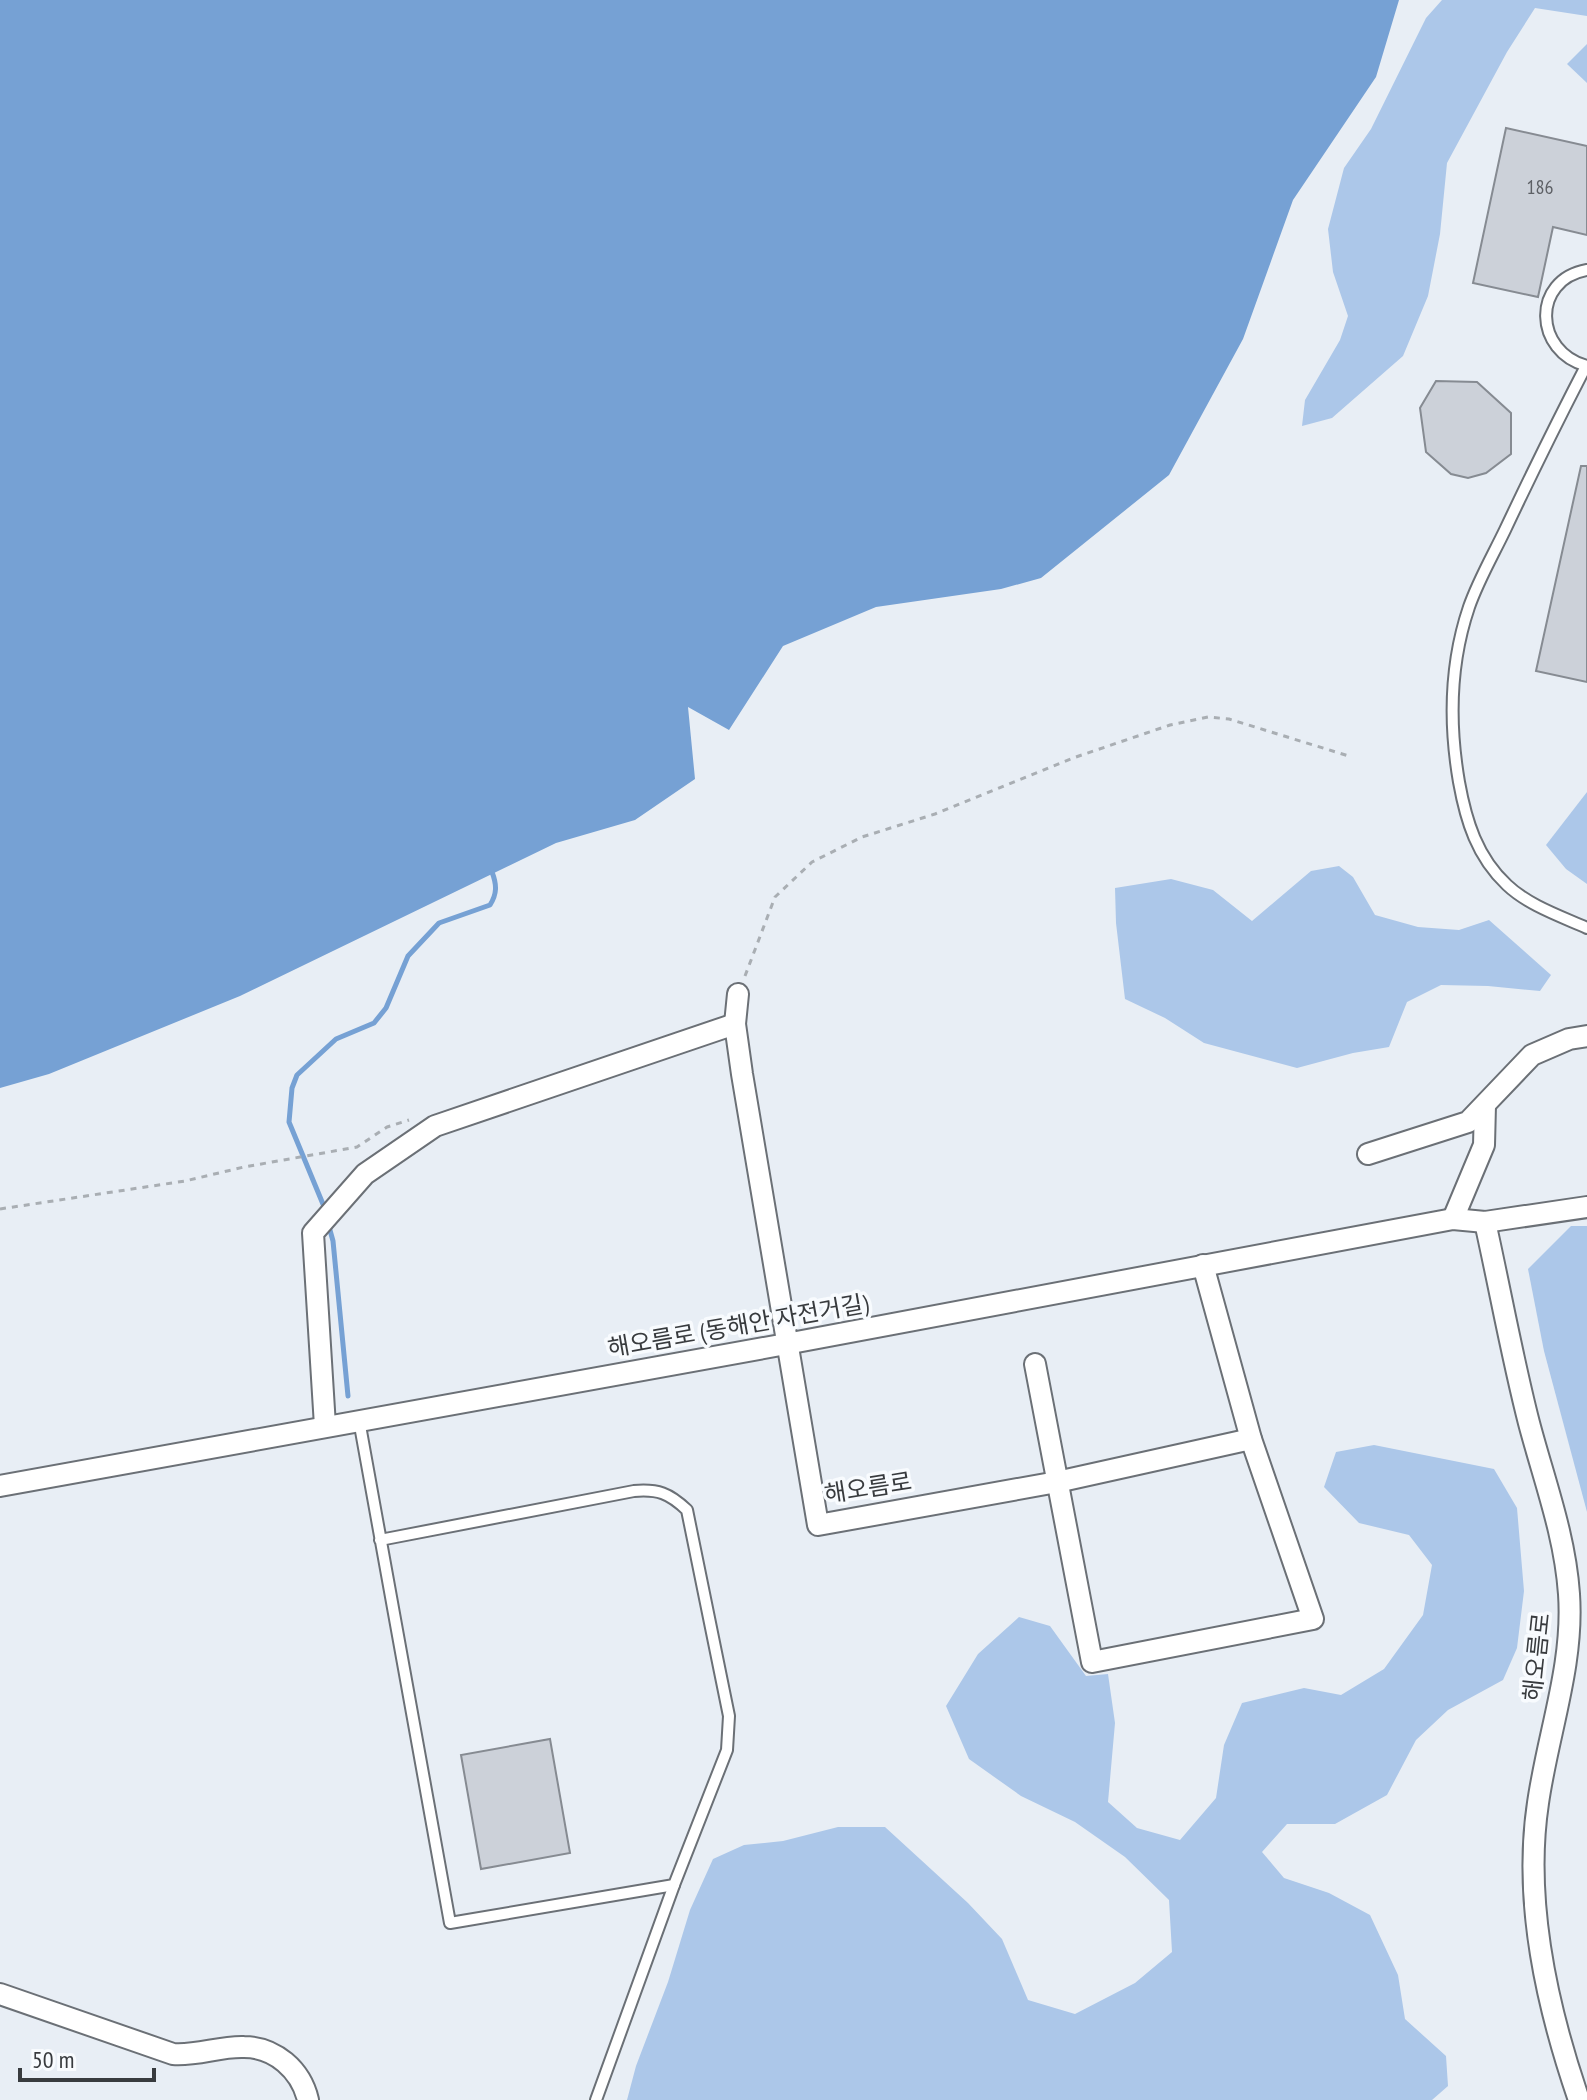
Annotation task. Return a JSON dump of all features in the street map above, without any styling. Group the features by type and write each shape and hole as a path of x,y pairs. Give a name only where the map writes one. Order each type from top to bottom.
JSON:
{"street":[{"path":"738,994 735,1024 786,1344"},
{"path":"325,1426 313,1233 365,1174 435,1126 735,1024"},
{"path":"1368,1154 1468,1122 1541,1049 1587,1036"},
{"path":"1453,1219 1484,1145 1485,1105"},
{"name":"해오름로 (동해안 자전거길)","path":"0,1486 1453,1219 1485,1222 1582,1206"},
{"name":"해오름로","path":"1485,1222 1529,1424 1552,1502 1567,1581 1569,1621 1566,1660 1538,1804 1535,1882 1545,1972 1558,2031 1579,2100"},
{"path":"1035,1364 1092,1662 1313,1619 1251,1439 1203,1265"},
{"name":"해오름로","path":"786,1344 818,1525 1057,1482"},
{"path":"1057,1482 1251,1439"},
{"path":"0,1994 173,2054 186,2055 245,2046 272,2053 296,2072 308,2100"}],"lane":[{"path":"1587,270 1564,279 1553,291 1547,306 1546,322 1549,337 1558,350 1571,361 1586,366 1469,607 1455,668 1452,703 1455,758 1464,811 1473,838 1489,866 1509,887 1535,904 1587,928"},
{"path":"359,1420 450,1923 674,1885"},
{"path":"380,1540 655,1489 665,1492 687,1510 729,1716 730,1735 596,2100"}],"path":[{"path":"738,994 775,897 812,862 862,837 935,814 1073,758 1170,725 1208,717 1259,727 1352,757"},
{"path":"0,1209 185,1181 335,1151"}],"shaded area":[{"path":"0,0 1399,0 1376,77 1293,200 1243,339 1169,475 1041,578 1001,589 876,607 783,646 729,730 688,707 695,779 635,820 556,843 240,996 49,1074 0,1088"},
{"path":"1442,0 1587,0 1587,16 1535,8 1507,52 1447,163 1440,234 1428,296 1403,356 1332,418 1302,426 1305,400 1340,340 1348,316 1333,272 1328,229 1344,168 1371,129 1426,18"},
{"path":"1587,44 1587,83 1567,64"},
{"path":"1587,792 1587,884 1566,869 1546,845"},
{"path":"1339,866 1353,877 1375,915 1418,927 1459,930 1489,920 1551,975 1540,991 1441,985 1407,1002 1389,1047 1297,1068 1204,1043 1165,1018 1125,999 1115,888 1171,879 1213,890 1252,921 1311,871"},
{"path":"1571,1226 1587,1226 1587,1512 1544,1351 1528,1269"},
{"path":"1374,1445 1494,1469 1517,1508 1524,1591 1517,1648 1503,1680 1448,1710 1416,1740 1387,1795 1335,1824 1287,1824 1262,1852 1284,1878 1329,1893 1370,1915 1398,1975 1405,2019 1446,2056 1448,2086 1432,2100 627,2100 690,1910 713,1859 744,1845 783,1841 838,1827 885,1827 968,1903 1002,1939 1028,2000 1075,2014 1135,1983 1172,1952 1169,1900 1125,1857 1075,1822 1021,1796 969,1759 946,1706 978,1654 1019,1617 1050,1626 1086,1676 1108,1674 1115,1723 1108,1802 1137,1828 1180,1840 1216,1798 1224,1745 1242,1703 1304,1688 1341,1695 1384,1669 1423,1615 1432,1565 1409,1535 1359,1523 1324,1487 1336,1452"}],"building":[{"path":"1506,128 1587,146 1587,235 1553,227 1538,297 1473,283"},
{"path":"1436,381 1477,382 1511,413 1511,454 1486,473 1468,478 1451,474 1426,452 1420,408"},
{"path":"1581,466 1587,466 1587,682 1536,671"},
{"path":"550,1739 570,1853 481,1869 461,1755"}],"waterway":[{"path":"325,1209 289,1122 292,1088 297,1075 336,1039 374,1023 386,1008 408,956 439,923 490,905 496,889 492,872"},
{"path":"328,1223 333,1241 348,1396"}]}
